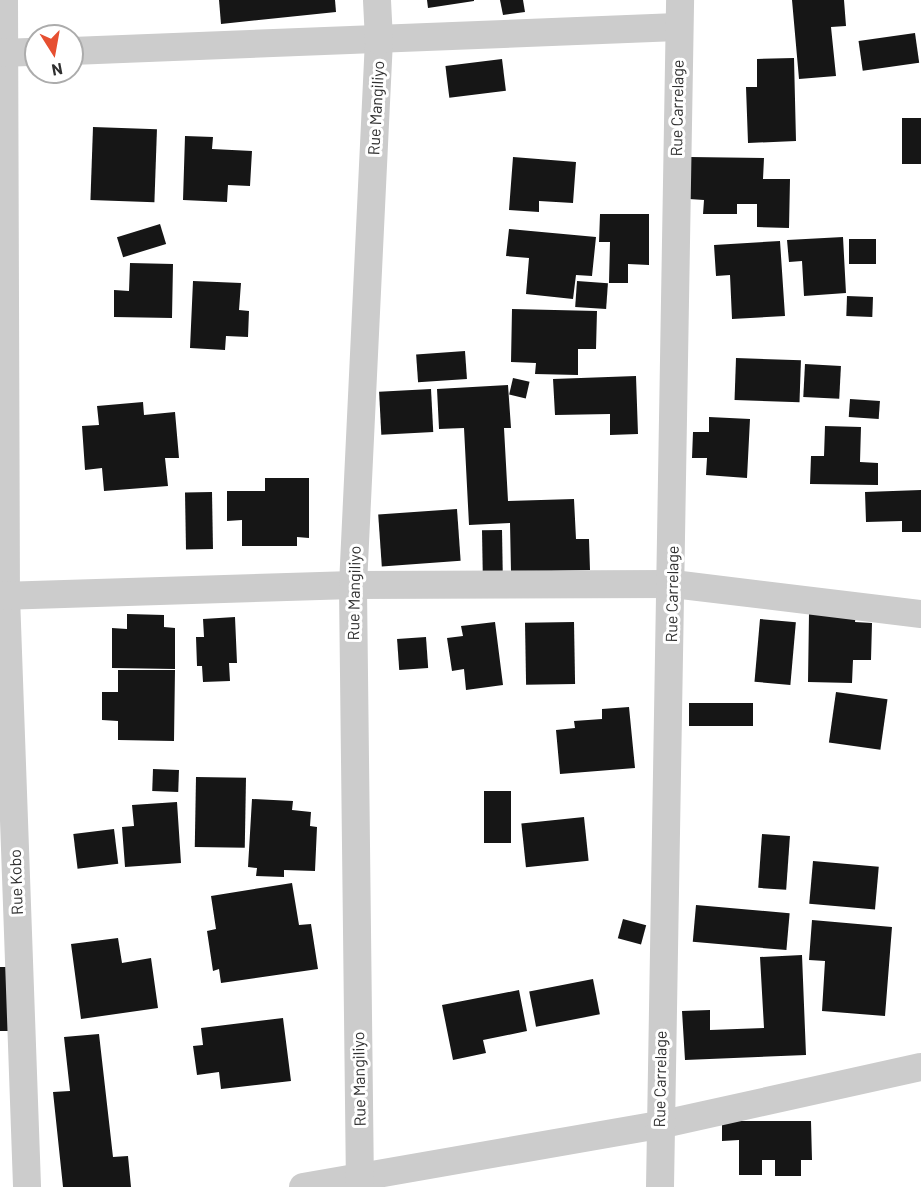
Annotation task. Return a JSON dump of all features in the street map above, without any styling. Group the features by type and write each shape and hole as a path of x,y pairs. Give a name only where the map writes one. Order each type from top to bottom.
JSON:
{"street":[{"name":"Rue Kobo","path":"4,0 2,53 3,596 27,1187"},
{"name":"Rue Mangiliyo","path":"360,1182 352,585 379,40 377,0"},
{"path":"84,51 379,40 679,13"},
{"name":"Rue Carrelage","path":"660,1187 659,1125 673,584 679,13"},
{"path":"2,53 24,52"},
{"path":"3,596 352,585 673,584 921,614"},
{"path":"303,1187 360,1182 659,1125 921,1067"}],"building":[{"path":"219,0 335,0 336,12 221,24"},
{"path":"427,0 474,0 474,1 428,8"},
{"path":"500,0 523,0 525,12 503,15"},
{"path":"792,0 844,0 846,26 831,27 836,76 799,79"},
{"path":"915,33 919,63 863,71 859,41"},
{"path":"794,58 796,141 748,143 746,87 757,87 757,59"},
{"path":"502,59 506,91 449,98 445,66"},
{"path":"902,118 921,118 921,164 902,164"},
{"path":"93,127 157,129 154,202 90,200"},
{"path":"185,136 213,137 212,149 252,151 250,186 228,185 227,202 183,200"},
{"path":"513,157 576,162 573,203 539,201 539,212 509,210"},
{"path":"690,157 764,158 763,179 790,179 789,228 757,227 757,204 737,204 737,214 703,214 704,200 689,199"},
{"path":"600,214 649,214 649,265 628,264 628,283 609,283 610,242 599,242"},
{"path":"160,224 166,244 123,257 117,237"},
{"path":"509,229 596,237 592,276 576,275 573,299 526,294 529,258 506,256"},
{"path":"843,237 846,293 804,296 802,261 789,262 787,240"},
{"path":"849,239 876,239 876,264 849,264"},
{"path":"780,241 785,316 732,319 730,275 716,276 714,245"},
{"path":"130,263 173,264 172,318 114,317 114,290 129,291"},
{"path":"193,281 241,283 239,310 249,311 248,337 226,336 225,350 190,348"},
{"path":"577,281 608,283 606,309 575,307"},
{"path":"847,296 873,297 872,317 846,316"},
{"path":"512,309 597,311 596,349 578,349 578,375 535,374 536,363 511,362"},
{"path":"465,351 467,379 418,382 416,354"},
{"path":"736,358 801,360 799,402 735,400"},
{"path":"805,364 841,366 839,399 803,397"},
{"path":"636,376 638,434 610,435 610,414 555,415 553,379"},
{"path":"513,378 530,382 526,398 509,395"},
{"path":"508,385 511,428 504,428 508,501 574,499 576,539 589,539 590,570 511,572 510,523 469,525 464,428 439,429 437,389"},
{"path":"431,389 433,432 381,435 379,392"},
{"path":"850,399 880,401 879,419 849,417"},
{"path":"143,402 144,415 175,412 179,458 165,458 168,486 104,491 102,468 85,470 82,426 99,425 97,406"},
{"path":"709,417 750,419 747,478 706,475 707,458 692,458 693,432 709,432"},
{"path":"825,426 861,427 860,462 878,463 878,485 810,484 811,456 824,456"},
{"path":"265,478 309,478 309,538 297,537 297,546 242,546 242,520 227,521 227,491 265,491"},
{"path":"921,490 921,532 902,532 902,521 866,522 865,492"},
{"path":"185,492 212,492 213,549 186,549"},
{"path":"457,509 461,561 382,566 378,515"},
{"path":"482,530 502,530 503,574 483,574"},
{"path":"809,613 856,614 855,622 872,623 871,660 853,660 852,683 808,682"},
{"path":"127,614 164,615 164,627 175,628 175,669 112,668 112,628 127,629"},
{"path":"235,617 237,663 229,663 230,681 203,682 202,666 197,666 196,637 204,637 203,619"},
{"path":"760,619 796,622 790,685 755,682"},
{"path":"495,622 503,685 466,690 464,669 452,671 447,638 463,636 461,626"},
{"path":"574,622 575,684 526,685 525,623"},
{"path":"426,637 428,668 399,670 397,639"},
{"path":"118,670 175,670 174,741 118,740 118,721 102,720 102,692 118,692"},
{"path":"836,692 887,699 880,750 829,743"},
{"path":"689,703 753,703 753,726 689,726"},
{"path":"629,707 635,768 560,774 556,730 575,728 574,721 602,719 602,709"},
{"path":"153,769 179,770 178,792 152,791"},
{"path":"196,777 246,778 245,848 195,847"},
{"path":"484,791 511,791 511,843 484,843"},
{"path":"252,799 293,801 292,810 311,812 310,826 317,827 315,871 284,870 284,877 256,876 257,868 248,867"},
{"path":"177,802 181,863 125,867 122,827 134,826 132,805"},
{"path":"584,817 589,861 526,867 521,824"},
{"path":"114,829 118,864 78,869 73,834"},
{"path":"762,834 790,836 786,890 758,888"},
{"path":"813,861 879,867 875,910 809,904"},
{"path":"292,883 299,925 311,924 318,969 221,983 219,969 213,971 207,931 216,929 211,896"},
{"path":"696,905 790,913 786,950 693,942"},
{"path":"623,919 646,925 641,945 618,938"},
{"path":"812,920 892,927 885,1016 822,1011 825,961 809,960"},
{"path":"118,938 122,963 151,958 158,1008 81,1019 71,944"},
{"path":"802,955 806,1055 685,1060 682,1011 710,1010 710,1030 764,1028 760,957"},
{"path":"0,967 12,967 12,1031 0,1031"},
{"path":"593,979 600,1014 536,1027 529,991"},
{"path":"519,990 527,1031 483,1040 486,1053 453,1060 442,1005"},
{"path":"283,1018 291,1081 221,1089 219,1072 197,1075 193,1046 203,1045 201,1028"},
{"path":"99,1034 113,1157 128,1156 131,1187 63,1187 53,1092 70,1091 64,1037"},
{"path":"722,1121 811,1121 812,1160 801,1160 801,1176 775,1176 775,1160 762,1160 762,1175 739,1175 739,1140 722,1141"}]}
